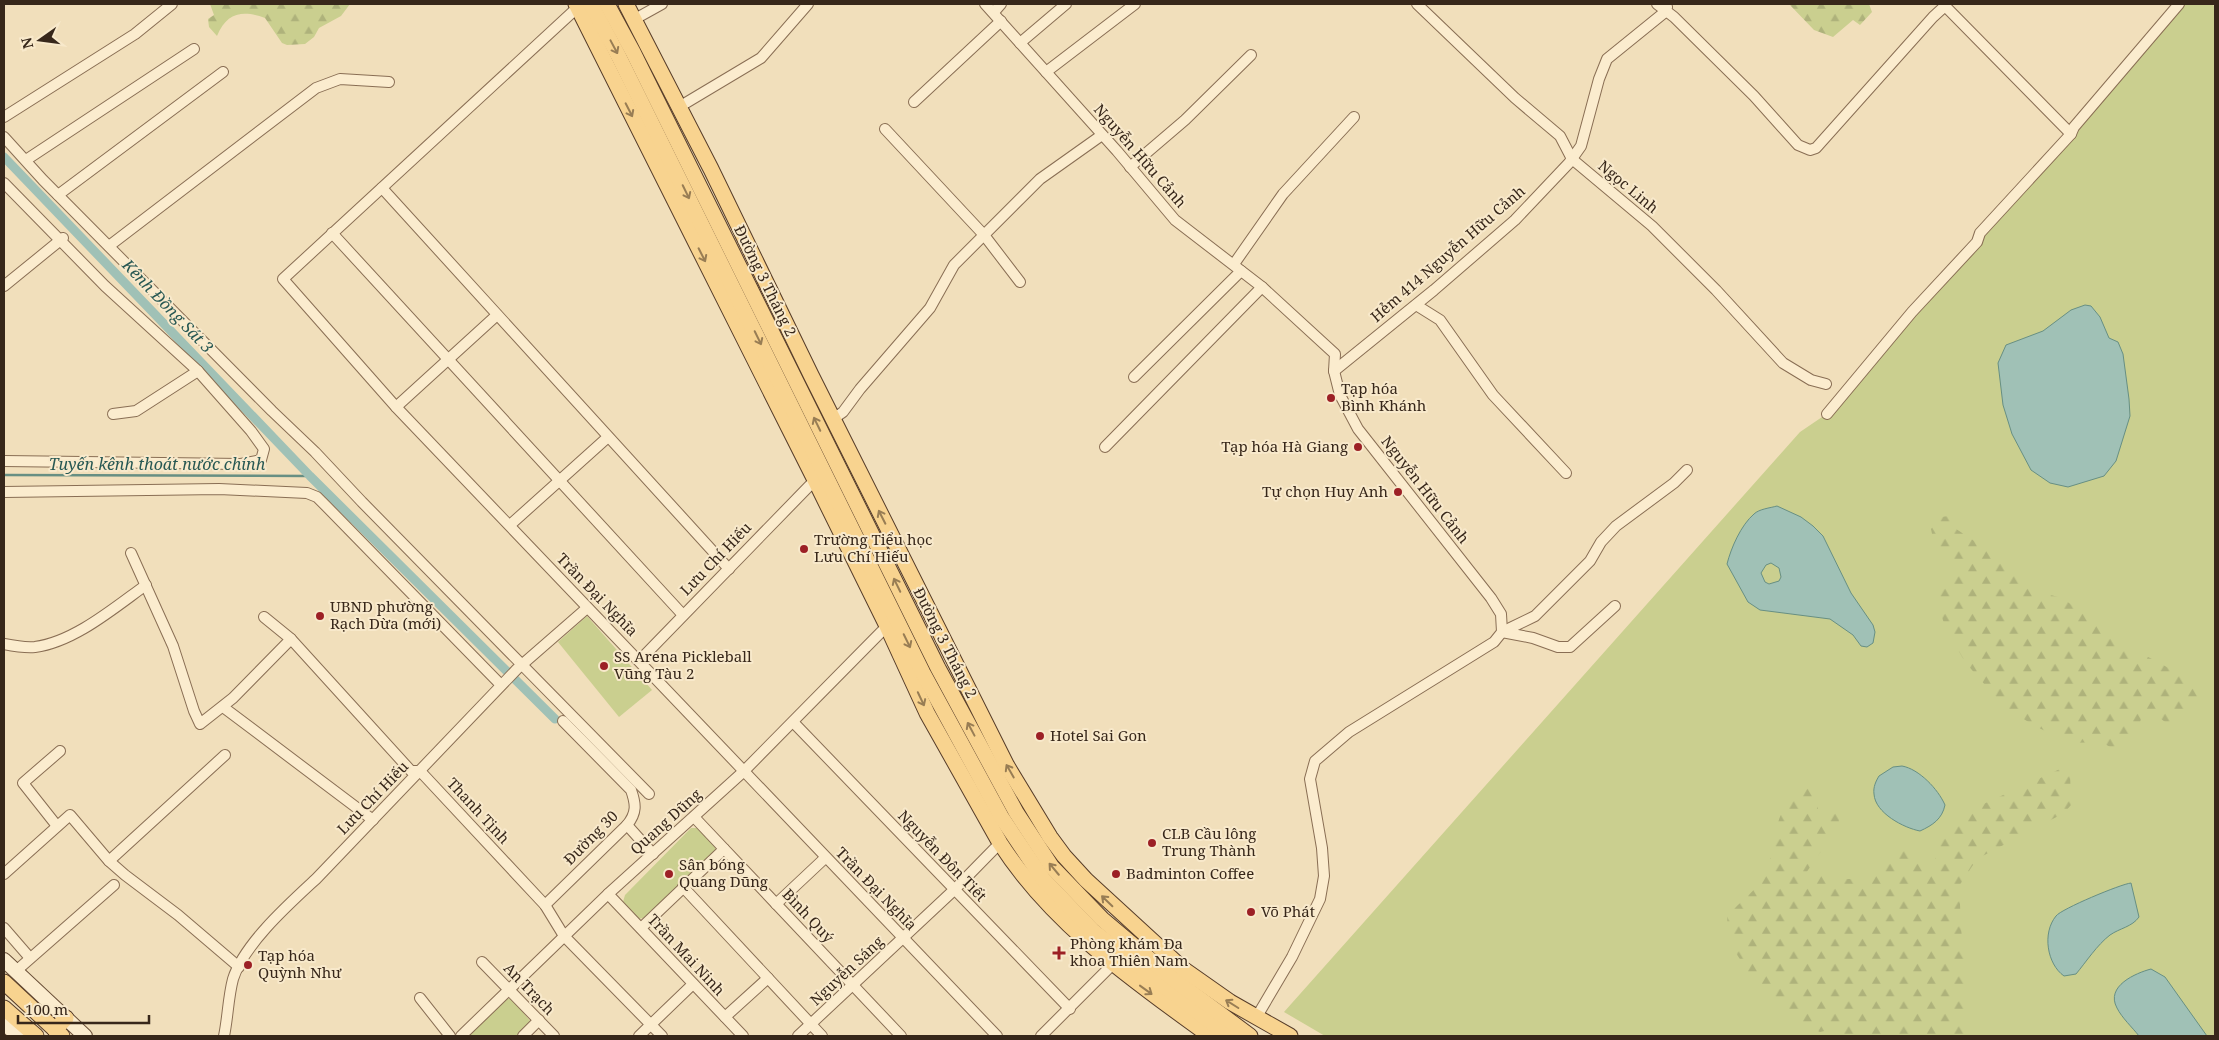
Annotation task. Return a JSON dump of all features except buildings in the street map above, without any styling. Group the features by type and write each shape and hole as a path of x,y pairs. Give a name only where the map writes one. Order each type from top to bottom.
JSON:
{"main road":[{"name":"Đường 3 Tháng 2","path":"607,4 633,52 938,668 1016,812 1052,867 1102,919 1239,1035"},
{"name":"Đường 3 Tháng 2","path":"626,4 1007,766 1050,837 1082,876 1137,928 1208,989 1290,1036"},
{"path":"582,5 892,623 1002,818 1043,879 1093,931 1239,1035 1256,1018"},
{"path":"833,456 848,448"},
{"path":"892,623 927,713 1013,864 1059,917 1112,965 1210,1036"},
{"path":"1072,888 1082,876"},
{"path":"1124,938 1137,928"},
{"path":"4,960 85,1036"},
{"path":"1172,978 1177,963"},
{"path":"4,982 59,1033 66,1018"},
{"path":"4,1008 36,1036"},
{"path":"4,1023 18,1036"}],"street":[{"path":"4,117 135,34 172,4"},
{"path":"635,19 662,4"},
{"path":"679,107 761,58 808,4"},
{"name":"Nguyễn Hữu Cảnh","path":"986,4 1175,220 1262,287 1335,354 1334,371 1340,396 1358,429 1491,598 1501,614 1502,632"},
{"path":"994,12 1001,4"},
{"path":"1020,42 1066,4"},
{"path":"1046,72 1136,4"},
{"name":"Ngọc Linh","path":"1417,4 1515,98 1560,136 1572,159 1652,226 1716,290 1783,363 1811,380 1826,384"},
{"path":"1827,414 1912,312 1977,242 1980,233 2071,134 2074,127 2180,4"},
{"path":"582,5 332,234 684,614"},
{"path":"1663,7 1754,96 1798,144 1810,150 1816,148 1933,16 1945,6 2071,134"},
{"name":"Hẻm 414 Nguyễn Hữu Cảnh","path":"1334,371 1416,305 1515,220 1572,159 1581,146 1599,79 1607,59 1663,7"},
{"path":"914,102 1001,21"},
{"path":"26,160 194,49"},
{"path":"1130,167 1184,120 1251,55"},
{"path":"58,195 223,72"},
{"path":"109,246 316,88 340,79 389,82"},
{"path":"1134,377 1196,318 1237,267 1282,194 1354,117"},
{"path":"885,128 984,235 1020,282"},
{"path":"833,419 843,412 930,308 954,265 1040,179 1102,135"},
{"path":"4,137 58,195 315,452 520,666 649,794"},
{"path":"4,461 241,464 261,460 264,449 198,371 62,239 6,188"},
{"path":"382,188 728,569"},
{"name":"Trần Đại Nghĩa","path":"332,234 283,279 396,407 587,608 640,660 743,772 997,1036"},
{"path":"4,286 62,239"},
{"path":"1105,447 1262,287"},
{"path":"1416,305 1440,320 1493,395 1566,474"},
{"path":"396,407 496,315"},
{"path":"113,414 136,411 198,371"},
{"path":"510,525 608,437"},
{"path":"1256,1018 1292,957 1320,899 1324,876 1322,848 1310,779 1315,761 1349,732 1494,642 1502,632 1535,616 1590,561 1601,542 1616,526 1674,483 1687,470"},
{"name":"Lưu Chí Hiếu","path":"640,660 819,476"},
{"path":"4,492 219,489 307,492 317,497 502,684"},
{"path":"131,553 173,646 200,724 223,707 292,639"},
{"path":"4,644 33,647 59,641 108,612 146,585"},
{"path":"1502,632 1533,638 1558,647 1570,647 1615,606"},
{"name":"Lưu Chí Hiếu","path":"224,1036 230,994 239,967 247,953 281,912 373,820 520,666 587,608"},
{"name":"Thanh Tịnh","path":"264,616 292,639 411,771 420,771 545,905 564,936 662,1036"},
{"name":"Quang Dũng","path":"461,1036 608,894 743,772 892,623"},
{"path":"223,707 373,820"},
{"name":"Đường 30","path":"545,905 627,825 635,811 635,800 631,790 563,721"},
{"name":"Nguyễn Đôn Tiết","path":"793,722 1070,1009"},
{"path":"57,826 23,784 60,751"},
{"path":"110,861 225,755"},
{"path":"4,874 70,816 110,861 239,967"},
{"name":"Bình Quý","path":"694,817 901,1036"},
{"path":"627,825 653,854"},
{"name":"Nguyễn Sáng","path":"798,1036 903,939 1000,843"},
{"path":"641,928 724,849"},
{"path":"776,904 825,858"},
{"path":"16,971 114,885"},
{"path":"683,887 822,1036"},
{"name":"Trần Mai Ninh","path":"608,894 743,1036"},
{"path":"4,928 30,958"},
{"name":"An Trạch","path":"482,962 554,1036"},
{"path":"1041,1036 1112,965"},
{"path":"725,1017 768,978"},
{"path":"639,1036 694,984"},
{"path":"420,998 450,1036"},
{"path":"522,1036 539,1020"}],"green space":[{"path":"210,4 350,4 341,16 319,28 314,37 305,44 287,45 282,43 265,18 250,14 236,15 231,18 221,28 217,36 209,27 208,19 214,15"},
{"path":"1789,4 1869,4 1872,12 1860,25 1853,20 1833,37 1814,30"},
{"path":"2185,4 2212,4 2215,7 2215,1036 1325,1036 1284,1012 1800,432 1825,415"},
{"path":"1949,516 1953,527 1976,542 2025,584 2043,593 2062,598 2137,651 2204,687 2201,696 2173,728 2152,712 2141,719 2133,743 2124,749 2113,749 2102,742 2070,743 2012,712 1992,693 1965,662 1947,631 1937,604 1937,589 1963,567 1960,562 1938,561 1931,529 1941,517"},
{"name":"SS Arena Pickleball Vũng Tàu 2","path":"587,616 652,690 619,717 558,642"},
{"path":"2060,769 2070,771 2071,805 2064,813 1977,859 1959,886 1962,942 1968,983 1968,1036 1842,1036 1833,1029 1820,1032 1802,1024 1762,994 1729,942 1727,916 1765,876 1775,833 1785,806 1797,790 1812,779 1817,797 1819,819 1834,809 1841,809 1838,827 1799,883 1807,887 1812,875 1822,871 1835,879 1870,879 1887,857 1902,844 1911,847 1921,867 1927,872 1934,863 1943,833 1979,806"},
{"path":"691,828 699,828 716,845 715,853 646,917 639,919 623,902 625,895"},
{"path":"504,999 512,999 531,1022 516,1036 465,1036"}],"water":[{"path":"2085,305 2091,306 2100,317 2109,338 2118,342 2123,354 2130,416 2116,461 2104,476 2068,487 2050,483 2031,470 2012,434 2003,405 1998,363 2006,345 2043,331 2071,310"},
{"path":"1777,506 1801,517 1823,536 1851,593 1873,625 1875,632 1873,643 1867,647 1861,646 1853,635 1830,619 1760,610 1748,602 1727,564 1737,537 1749,519 1759,511","holes":["1771,563 1779,568 1781,577 1779,581 1769,584 1765,582 1761,573 1766,565"]},
{"path":"1902,766 1921,775 1938,793 1945,805 1942,814 1936,821 1920,831 1906,827 1891,818 1879,807 1874,794 1879,776 1893,767"},
{"path":"2131,883 2139,917 2133,923 2105,939 2076,974 2064,976 2054,964 2048,948 2049,931 2056,916 2092,897"},
{"path":"2151,969 2165,977 2207,1036 2139,1036 2124,1019 2114,1000 2115,993 2130,977"}],"waterway":[{"name":"Kênh Đồng Sát 3","path":"4,157 310,476 555,719"},
{"name":"Tuyến kênh thoát nước chính","path":"4,475 310,476"}],"place":[{"name":"Tạp hóa Bình Khánh","path":"1331,398"},
{"name":"Tạp hóa Hà Giang","path":"1358,447"},
{"name":"Tự chọn Huy Anh","path":"1398,492"},
{"name":"Trường Tiểu học Lưu Chí Hiếu","path":"804,549"},
{"name":"UBND phường Rạch Dừa (mới)","path":"320,616"},
{"name":"SS Arena Pickleball Vũng Tàu 2","path":"604,666"},
{"name":"Hotel Sai Gon","path":"1040,736"},
{"name":"CLB Cầu lông Trung Thành","path":"1152,843"},
{"name":"Sân bóng Quang Dũng","path":"669,874"},
{"name":"Badminton Coffee","path":"1116,874"},
{"name":"Võ Phát","path":"1251,912"},
{"name":"Phòng khám Đa khoa Thiên Nam","path":"1059,953"},
{"name":"Tạp hóa Quỳnh Như","path":"248,965"}]}
